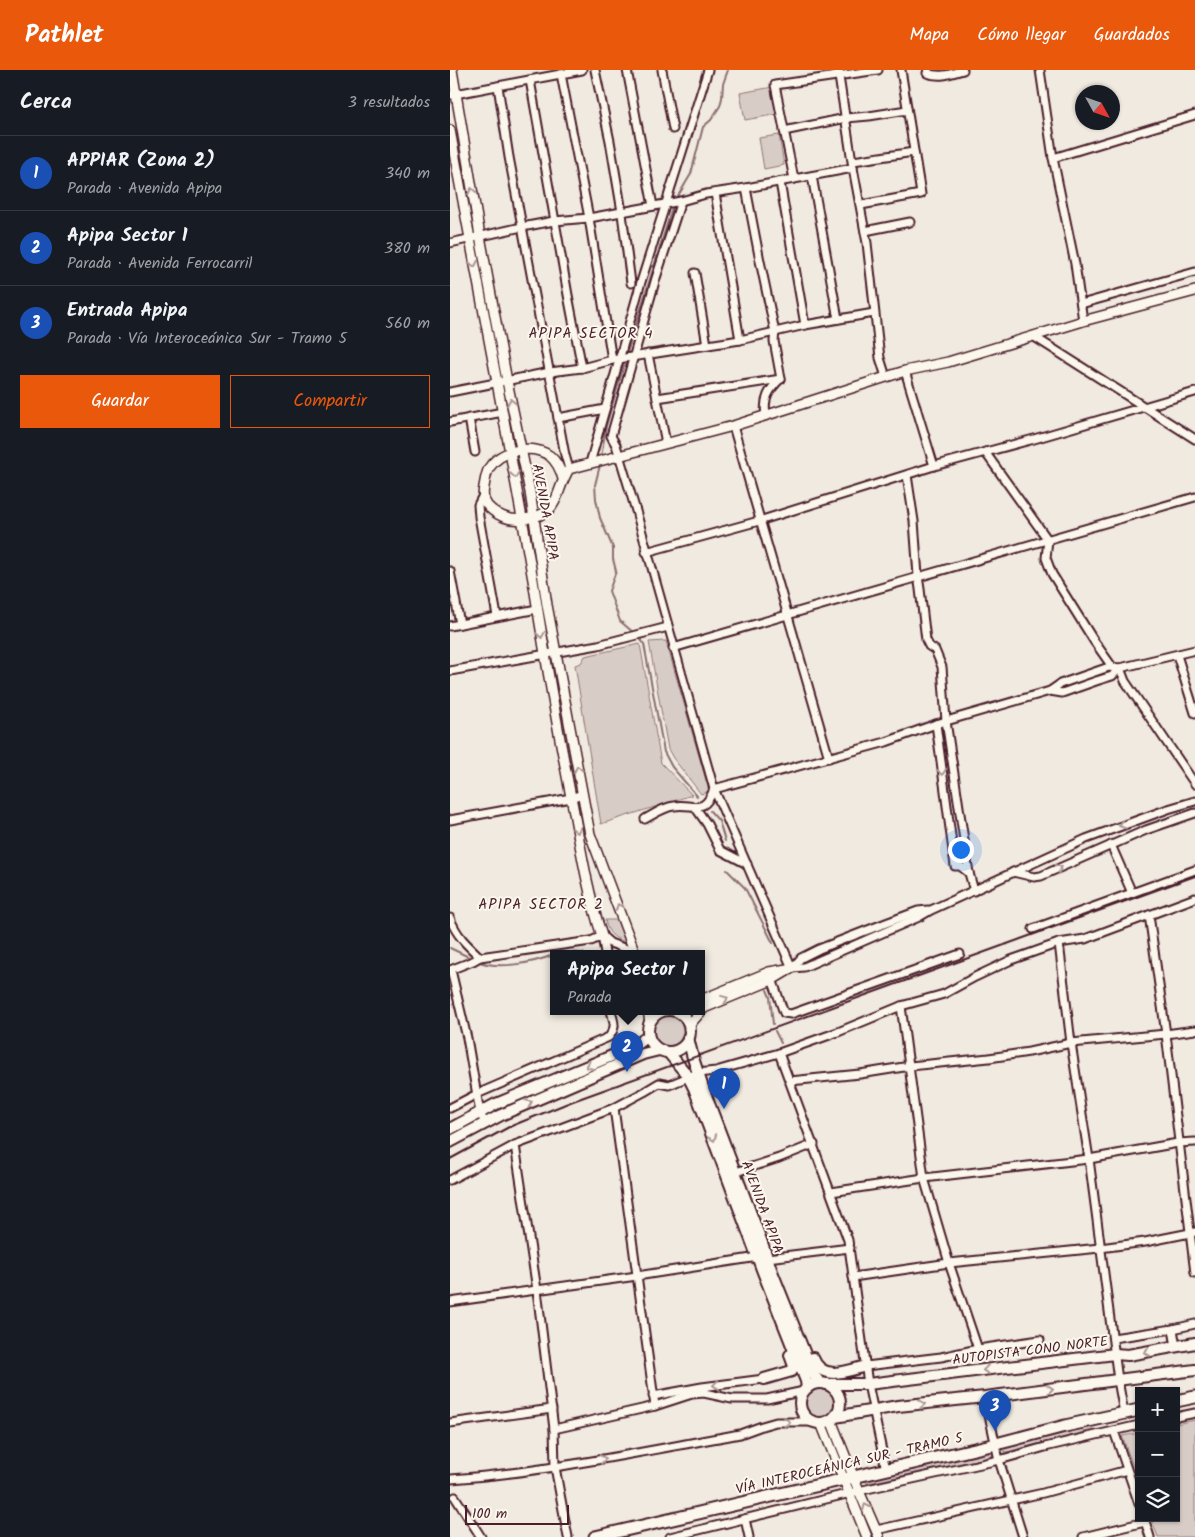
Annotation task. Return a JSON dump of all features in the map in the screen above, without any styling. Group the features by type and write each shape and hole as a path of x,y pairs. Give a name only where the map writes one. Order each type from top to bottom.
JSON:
{"highway":[{"path":"1180,1401 1195,1397"},
{"name":"VÍA INTEROCEÁNICA SUR - TRAMO 5","path":"595,1537 1135,1411"}],"main road":[{"path":"656,1015 648,1026 648,1036 652,1044 664,1051"},
{"path":"450,1129 644,1054 680,1048 689,1033 683,1017 677,1015"},
{"name":"AVENIDA APIPA","path":"689,1033 693,1075 763,1258"},
{"path":"450,1142 482,1118 496,1104 619,1053 648,1036"},
{"name":"AVENIDA APIPA","path":"664,1051 693,1075 736,1172 769,1277 806,1381 806,1389"},
{"path":"764,1379 789,1372 794,1366 764,1287 769,1277 789,1298 817,1367 821,1371 829,1374 866,1366"},
{"name":"AVENIDA APIPA","path":"769,1277 813,1374 822,1383"},
{"name":"AUTOPISTA CONO NORTE","path":"822,1383 868,1384 1115,1354 1128,1355 1195,1344"},
{"path":"825,1420 840,1408 839,1397 834,1389 822,1383 806,1389 800,1399 800,1408 805,1416 825,1420 873,1410 1195,1370"}],"street":[{"name":"AVENIDA APIPA","path":"452,70 453,94 534,517 547,605 590,834 634,950"},
{"path":"453,94 582,70"},
{"path":"595,70 610,141 631,283"},
{"path":"627,70 653,206"},
{"path":"662,70 673,129"},
{"path":"590,463 616,360 708,70"},
{"path":"794,179 775,85 838,73 878,70"},
{"path":"861,205 921,194 901,70"},
{"path":"928,70 927,73 940,76 947,76 963,70"},
{"path":"1040,70 1053,158 1075,264 1083,321"},
{"path":"838,73 865,231 880,358 886,377"},
{"path":"561,74 616,360"},
{"path":"530,80 582,368"},
{"path":"483,495 489,507 497,514 508,519 522,519 545,514 554,504 569,469 522,227 498,86"},
{"path":"784,131 846,118 907,110"},
{"path":"1053,158 1195,115"},
{"name":"AVENIDA APIPA","path":"450,130 469,239 511,452 544,655 593,907 604,950"},
{"path":"450,242 554,221 589,218 681,201 706,194 812,176 853,164 914,152"},
{"path":"812,176 838,319"},
{"path":"780,182 805,325"},
{"path":"746,188 775,332 774,341 781,379"},
{"path":"715,193 740,340"},
{"path":"681,201 656,278 611,436 616,445 636,511 714,789 792,968"},
{"path":"865,231 910,222"},
{"path":"1081,304 1195,272"},
{"path":"695,273 707,345"},
{"path":"569,469 733,426 905,371 948,362 1083,321 1195,291"},
{"path":"450,392 648,354 740,340 805,325 874,313"},
{"path":"1033,336 1195,439"},
{"path":"648,354 666,443"},
{"path":"905,371 934,466"},
{"path":"657,398 781,379"},
{"path":"766,416 766,399 769,391 781,379"},
{"path":"646,552 760,521 934,466 1195,392"},
{"path":"558,418 605,409"},
{"path":"450,422 503,412"},
{"path":"469,418 475,452"},
{"path":"733,426 829,758"},
{"path":"497,616 478,505 483,495 488,470 498,458 511,452 521,450 540,451 551,457 556,463 563,480"},
{"path":"985,452 1048,540 1046,558 1052,574 1094,641 1117,668 1195,784"},
{"path":"907,475 914,521 918,576 926,640 929,646 935,650 942,667 946,721 969,873 974,891"},
{"path":"673,648 1195,497"},
{"path":"450,571 460,624"},
{"path":"450,626 537,609"},
{"path":"450,671 598,645 668,627"},
{"path":"714,789 886,742 936,724 1050,691 1062,692 1096,682 1112,676 1117,668 1195,650"},
{"path":"1177,655 1195,713"},
{"path":"936,724 955,866 960,866 969,873"},
{"path":"645,819 672,806 700,807 711,797 714,789"},
{"path":"450,820 571,798 582,794"},
{"path":"705,999 792,968 804,967 918,917 1086,838 1195,801"},
{"path":"695,808 707,824 720,850 747,864"},
{"path":"1012,872 1034,877 1041,876 1146,830 1195,813"},
{"path":"1111,845 1132,893"},
{"path":"1033,929 1195,870"},
{"path":"450,1180 515,1145 614,1108 659,1083 669,1085 693,1075 716,1071 780,1053 901,1006 944,994 975,976 1011,960 1059,943 1085,939 1195,898"},
{"path":"1149,916 1166,1034 1178,1143 1192,1232 1195,1273"},
{"path":"450,918 464,942 480,957"},
{"name":"AVENIDA APIPA","path":"602,936 610,943 628,950"},
{"path":"482,1118 467,1038 451,970 480,957 591,941 602,936"},
{"path":"1059,943 1071,1043 1089,1158 1124,1413"},
{"path":"771,976 784,1013 791,1014 960,954"},
{"path":"705,1008 771,976"},
{"path":"901,1006 924,1178 949,1263 978,1349"},
{"path":"450,1108 477,1094 610,1037 615,1024 612,1015"},
{"path":"649,1015 650,1022"},
{"path":"689,1033 691,1023 698,1015"},
{"path":"790,1081 1029,1052 1071,1043 1195,1030"},
{"path":"780,1053 848,1240 868,1384 886,1470"},
{"path":"614,1108 655,1406"},
{"path":"831,1192 1195,1142"},
{"path":"736,1172 814,1144"},
{"path":"515,1145 537,1290 552,1408 555,1467 568,1537"},
{"path":"853,1277 949,1263 1100,1248 1145,1242 1192,1232"},
{"path":"450,1302 763,1258 850,1248"},
{"path":"1113,1338 1195,1324"},
{"path":"1174,1329 1176,1347"},
{"path":"866,1366 941,1357 978,1349 1040,1340"},
{"path":"653,1396 764,1379"},
{"path":"554,1429 655,1406 692,1394 704,1393 732,1399 767,1399 806,1389"},
{"path":"985,1397 999,1460 1023,1537"},
{"path":"450,1423 552,1408"},
{"path":"1180,1416 1195,1413"},
{"path":"1102,1418 1105,1433"},
{"path":"451,1479 484,1477 555,1467 740,1434 776,1422 825,1420 849,1478 859,1491 877,1533 1043,1493 1127,1470"},
{"path":"670,1537 859,1491 999,1460 1135,1426"},
{"path":"1114,1431 1135,1493"},
{"path":"849,1478 849,1494 868,1537"},
{"path":"455,1497 481,1537"},
{"path":"744,1519 748,1537"},
{"path":"1083,1537 1137,1522"},
{"path":"1145,1522 1150,1537"}],"shaded area":[{"path":"773,87 778,114 745,120 740,93"},
{"path":"779,135 784,165 764,169 759,138"},
{"path":"527,526 531,526 550,634 545,636"},
{"path":"666,641 709,791 701,794 668,749 649,642"},
{"path":"640,644 661,763 692,795 601,824 575,665 581,663 585,656"},
{"path":"605,920 617,920 631,944 614,936 608,930"},
{"path":"668,1016 674,1017 682,1025 682,1037 674,1045 668,1046 662,1045 654,1037 653,1031 654,1025 662,1017"},
{"path":"820,1387 831,1391 835,1402 831,1413 820,1417 809,1413 805,1402 809,1391"},
{"path":"1195,1420 1195,1537 1158,1537 1152,1522 1180,1522 1180,1423"},
{"path":"1091,1425 1092,1430 1007,1452 1004,1451 1003,1447"},
{"path":"1135,1434 1135,1472 1122,1436"},
{"path":"992,1450 993,1455 985,1458 866,1482 866,1479"}],"waterway":[{"path":"675,201 691,174 703,127 711,120 720,106 723,84 728,70"},
{"path":"627,353 673,205"},
{"path":"601,458 606,426 624,365"},
{"path":"600,465 595,485 596,499 600,518 613,548 616,571 609,591 620,621 634,633"},
{"path":"638,636 644,644 664,752 672,767 697,796"},
{"path":"710,811 719,821 725,841"},
{"path":"727,870 745,888 773,943"},
{"path":"450,948 473,959"},
{"path":"478,961 486,964 505,965 536,961 550,956"},
{"path":"767,990 770,997 773,1024"},
{"path":"775,1031 781,1043"}],"railway":[{"path":"450,1159 509,1127 573,1101 1195,876"}],"place":[{"name":"Apipa Sector 1","path":"627,1072"},
{"name":"APPIAR (Zona 2)","path":"724,1109"},
{"name":"Entrada Apipa","path":"995,1431"}],"district":[{"name":"APIPA SECTOR 4","path":"591,333"},
{"name":"APIPA SECTOR 2","path":"541,904"}]}
